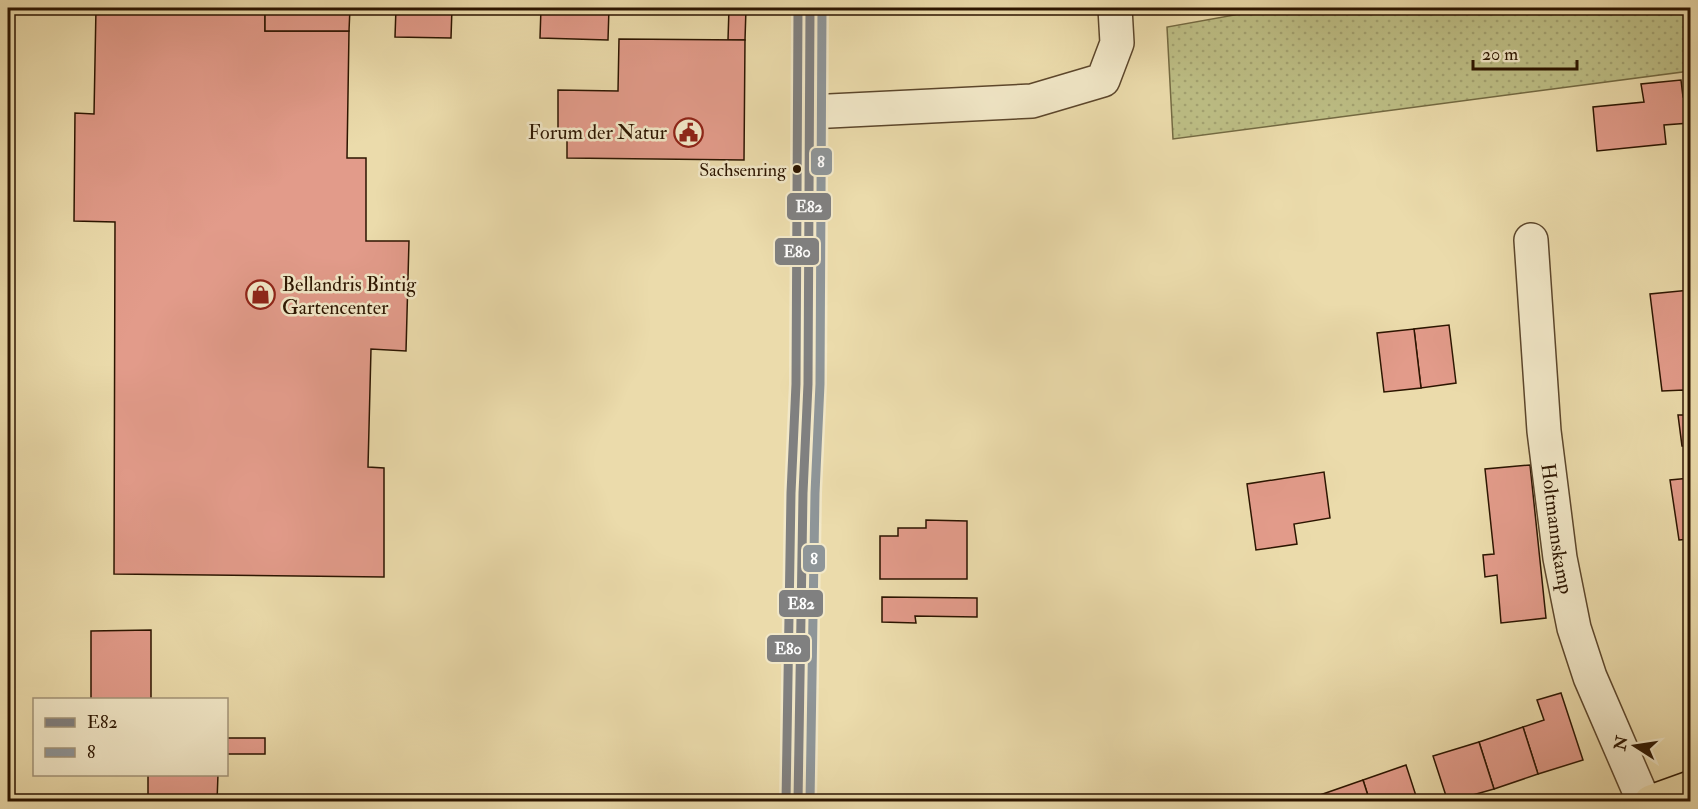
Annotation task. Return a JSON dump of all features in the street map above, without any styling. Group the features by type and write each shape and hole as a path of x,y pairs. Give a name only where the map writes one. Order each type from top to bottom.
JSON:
{"main road":[{"path":"1652,801 1690,788"}],"street":[{"path":"798,801 803,493 808,384 810,8"},
{"path":"809,112 1032,102 1103,80 1117,43 1115,8"},
{"name":"Holtmannskamp","path":"1531,240 1544,431 1560,558 1574,628 1590,677 1644,801"}],"green space":[{"path":"1273,8 1690,8 1690,71 1173,139 1167,27"}],"building":[{"name":"Bellandris Bintig Gartencenter","path":"96,8 265,8 265,31 349,31 347,158 366,158 366,241 409,241 406,351 371,349 368,467 384,468 384,577 114,574 115,222 74,221 75,113 94,114"},
{"path":"265,8 350,8 349,31 265,31"},
{"path":"396,8 452,8 451,38 395,37"},
{"path":"541,8 609,8 608,40 540,38"},
{"path":"729,8 746,8 745,40 728,40"},
{"path":"619,39 745,40 744,160 567,158 567,137 558,136 558,90 618,91"},
{"path":"1681,80 1683,97 1690,96 1690,123 1664,125 1666,144 1597,151 1593,107 1644,102 1641,84"},
{"path":"1690,290 1690,446 1682,446 1678,415 1688,415 1684,390 1662,391 1650,294"},
{"path":"1449,325 1456,383 1421,388 1414,329"},
{"path":"1414,329 1421,388 1384,392 1377,333"},
{"path":"1530,465 1546,618 1501,623 1497,575 1485,577 1483,555 1494,554 1485,469"},
{"path":"1324,472 1330,518 1294,524 1297,544 1256,550 1247,484"},
{"path":"1690,478 1690,539 1679,540 1670,480"},
{"path":"926,520 967,521 967,579 880,579 880,536 898,536 898,528 926,528"},
{"path":"1690,575 1690,638 1687,576"},
{"path":"882,597 977,598 977,617 915,616 916,623 882,622"},
{"path":"151,630 151,698 91,698 91,631"},
{"path":"1561,693 1583,760 1538,774 1523,727 1544,720 1537,700"},
{"path":"1523,727 1538,774 1494,789 1479,742"},
{"path":"228,738 265,738 265,754 228,754"},
{"path":"1479,742 1494,789 1448,802 1433,756"},
{"path":"1406,765 1418,802 1370,802 1363,780"},
{"path":"148,776 218,776 217,802 148,801"},
{"path":"1363,780 1370,802 1323,802 1320,795"}],"transit line":[{"name":"E80","path":"786,802 791,493 796,384 798,8"},
{"name":"E82","path":"798,802 803,493 808,384 810,8"},
{"name":"8","path":"810,802 815,493 820,384 822,8"}],"place":[{"name":"Forum der Natur","path":"688,132"},
{"name":"Sachsenring","path":"797,169"},
{"name":"Bellandris Bintig Gartencenter","path":"261,295"}]}
